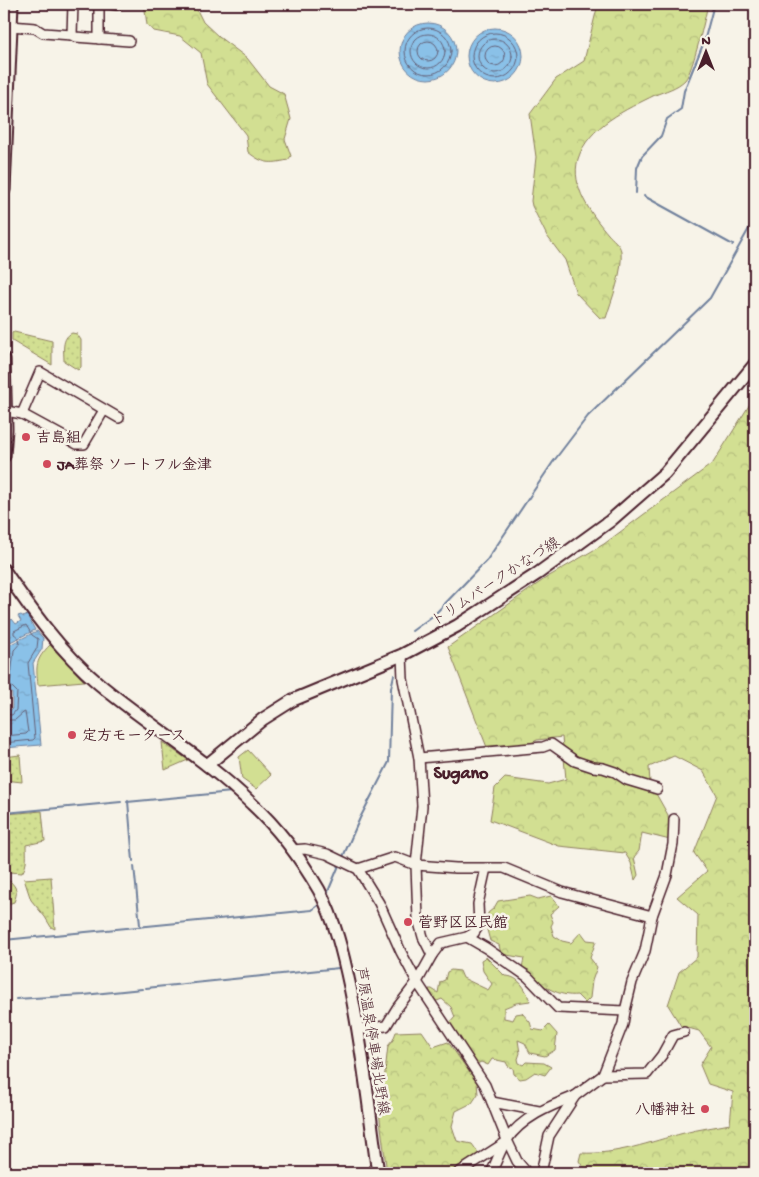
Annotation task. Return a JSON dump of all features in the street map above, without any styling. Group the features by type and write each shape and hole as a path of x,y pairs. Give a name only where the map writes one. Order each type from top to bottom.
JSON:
{"main road":[{"path":"4,190 6,87 12,4"},
{"path":"4,359 6,411 4,456"},
{"name":"トリムパークかなづ線","path":"207,765 263,719 293,700 402,656 457,626 538,574 610,521 664,472 755,364"},
{"name":"芦原温泉停車場北野線","path":"4,570 27,603 62,646 92,677 114,696 207,765 253,804 292,850 319,891 332,921 344,957 359,1029 378,1173"}],"street":[{"path":"72,35 73,4"},
{"path":"99,4 99,39"},
{"path":"11,26 35,28 43,33 129,41"},
{"path":"22,414 40,372 119,418"},
{"path":"6,411 22,414 77,444 84,444 104,410"},
{"path":"402,656 402,680 419,758 422,806 416,864 418,919 423,937 432,955"},
{"path":"419,758 543,747 551,744 575,761 593,768 603,768 615,772 627,780 657,789"},
{"path":"458,1173 498,1148 522,1124 539,1111 575,1096 603,1074 623,1024 632,982 645,950 652,916 667,875 673,844 674,819"},
{"path":"292,850 305,849 327,854 358,869 379,902 401,952 417,982 485,1085 506,1140 517,1161 527,1173"},
{"path":"358,869 395,857 416,864 456,868 504,868 562,892 652,916"},
{"path":"359,1029 386,1026 417,982 441,943 466,937 474,933 479,925 478,904 486,868"},
{"path":"466,937 486,948 528,977 558,1008 625,1011"},
{"path":"603,1074 647,1074 662,1055 672,1035 684,1032"},
{"path":"541,1173 549,1136 575,1096"},
{"path":"492,1102 539,1111"},
{"path":"491,1173 506,1140"}],"green space":[{"path":"142,4 194,4 203,22 247,58 269,86 284,94 291,119 285,139 291,156 288,160 267,162 258,159 248,152 246,135 207,84 201,53 180,36 154,31 147,25 145,10"},
{"path":"598,4 708,4 695,56 685,80 675,87 644,100 599,128 583,147 578,159 576,169 579,189 595,218 618,244 621,251 619,277 606,318 600,318 576,293 565,260 547,236 531,201 536,157 530,114 556,79 584,61"},
{"path":"12,332 52,341 52,365 12,341"},
{"path":"72,333 77,334 81,340 81,367 78,370 64,361 65,341 68,335"},
{"path":"755,396 755,1173 587,1173 579,1161 581,1153 621,1150 730,1124 733,1092 708,1084 700,1065 711,1047 699,1031 681,1026 668,1005 679,972 697,957 698,915 677,897 707,871 694,853 717,795 703,771 674,756 649,767 650,783 668,815 670,840 642,833 639,851 634,857 638,875 635,880 631,863 625,853 559,846 490,820 495,788 505,778 548,784 566,779 562,737 537,740 507,756 488,750 448,647 546,578 604,544 713,463"},
{"path":"50,645 84,681 38,685 39,659"},
{"path":"162,742 188,760 165,770"},
{"path":"248,750 271,775 256,789 242,779 239,757"},
{"path":"20,755 22,782 4,780 4,757"},
{"path":"42,811 45,841 26,845 26,863 22,873 8,872 6,814"},
{"path":"51,877 55,929 51,927 31,900 24,879"},
{"path":"4,881 10,881 16,893 14,902 8,904 6,908 9,932 5,936"},
{"path":"530,896 538,899 551,896 559,906 550,914 553,922 551,926 554,936 562,941 571,943 581,932 587,940 596,941 590,958 597,967 592,981 590,998 585,1003 577,995 557,992 539,983 529,974 529,970 522,968 524,958 501,954 499,945 490,941 487,930 488,913 498,901"},
{"path":"486,957 505,976 518,981 524,988 530,1001 516,1003 504,1008 504,1018 513,1020 516,1014 522,1013 530,1022 532,1029 543,1031 549,1025 557,1034 555,1050 545,1056 530,1053 525,1043 518,1040 519,1063 523,1065 526,1062 544,1063 551,1067 545,1075 535,1072 526,1078 520,1079 514,1074 513,1068 508,1066 506,1062 492,1059 488,1065 481,1062 475,1065 448,1025 455,1017 451,1007 442,999 437,1001 432,998 429,989 438,993 440,982 445,980 447,972 451,970 460,971 463,978 488,990 492,984 483,971 481,960"},
{"path":"422,1031 433,1047 448,1042 477,1083 478,1094 472,1103 456,1111 452,1126 457,1141 472,1144 480,1155 447,1173 387,1173 376,1089 384,1081 388,1046 396,1032"}],"water":[{"path":"422,23 434,23 444,27 452,35 456,51 452,67 444,75 434,79 422,79 412,75 404,67 400,57 400,45 404,35 412,27"},
{"path":"489,28 501,28 511,32 519,40 523,56 519,72 511,80 501,84 489,84 479,80 471,72 467,62 467,50 471,40 479,32"},
{"path":"27,615 35,630 8,643 10,621 12,619 16,624 21,621 18,616 24,617"},
{"path":"37,631 43,638 42,649 33,663 41,745 4,748 5,708 7,710 12,709 12,693 5,692 9,645"}],"waterway":[{"path":"636,193 637,168 642,156 661,136 667,119 681,109 684,91 704,42 714,4"},
{"path":"644,196 733,245"},
{"path":"412,631 434,615 487,560 553,462 588,416 710,298 755,218"},
{"path":"342,859 360,818 389,762 391,688 394,675"},
{"path":"127,802 232,792"},
{"path":"128,801 133,861"},
{"path":"5,813 121,802"},
{"path":"327,894 340,863"},
{"path":"134,866 140,925"},
{"path":"4,940 312,910 320,904"},
{"path":"146,988 339,968"},
{"path":"16,999 142,989"}],"place":[{"name":"吉島組","path":"26,437"},
{"name":"JA葬祭 ソートフル金津","path":"47,464"},
{"name":"定方モータース","path":"72,735"},
{"name":"菅野区区民館","path":"408,922"},
{"name":"八幡神社","path":"705,1109"}],"district":[{"name":"Sugano","path":"461,772"}]}
